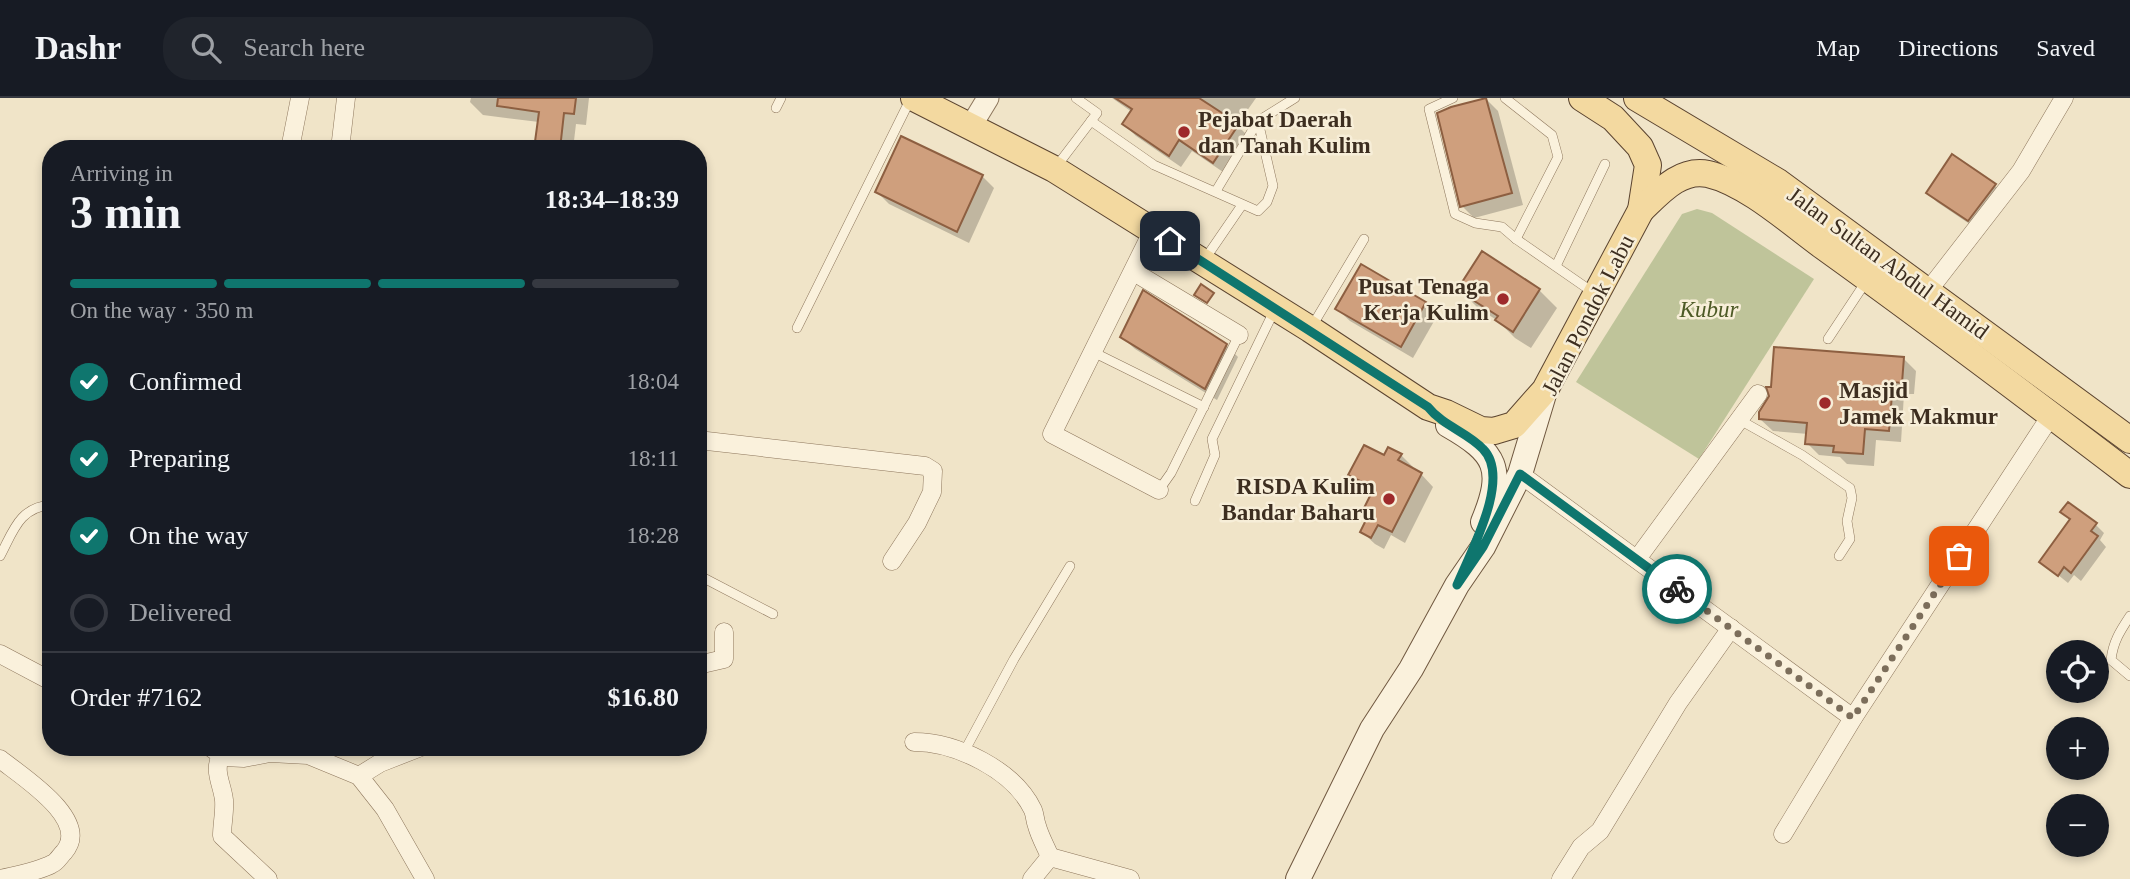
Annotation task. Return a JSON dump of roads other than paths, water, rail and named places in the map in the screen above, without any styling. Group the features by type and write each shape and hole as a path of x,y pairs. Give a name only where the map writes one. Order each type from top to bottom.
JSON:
{"main road":[{"path":"912,98 1054,169 1310,329 1428,407 1481,430 1494,431 1514,425 1545,390"},
{"name":"Jalan Pondok Labu","path":"1457,585 1483,547 1520,474 1545,390 1641,210 1648,165 1640,147 1613,118 1582,98"},
{"name":"Jalan Sultan Abdul Hamid","path":"1637,98 1778,182 1874,268 2050,417 2130,475"},
{"name":"Jalan Sultan Abdul Hamid","path":"1641,210 1675,179 1706,174 1739,187 1874,268 1928,291 2130,440"},
{"path":"1298,879 1373,729 1411,669 1457,585 1492,496 1494,466 1483,448 1438,419 1428,407"}],"street":[{"path":"292,140 300,98"},
{"path":"341,140 346,98"},
{"path":"971,126 988,98"},
{"path":"1928,291 2021,171 2064,98"},
{"path":"1153,230 1052,434 1159,490"},
{"path":"1134,272 1239,335"},
{"path":"1637,559 1758,394"},
{"path":"1783,834 1853,718 2050,417"},
{"path":"707,440 925,466 933,471 932,486 917,523 892,561"},
{"path":"1520,474 1853,718"},
{"path":"1560,879 1581,847 1600,831 1678,703 1731,628"},
{"path":"707,663 724,659 724,632"},
{"path":"0,654 42,676"},
{"path":"914,742 934,742 964,752 1011,782 1032,810 1050,857"},
{"path":"216,756 224,801 222,836 268,879"},
{"path":"236,756 254,756"},
{"path":"310,756 359,776 384,809 425,879"},
{"path":"359,776 376,756"},
{"path":"0,759 30,781 62,812 70,831 68,848 54,863 0,879"},
{"path":"1032,879 1050,857"},
{"path":"1050,857 1130,879"}],"lane":[{"path":"776,108 781,98"},
{"path":"797,328 912,98"},
{"path":"1054,169 1097,113 1076,98"},
{"path":"1216,191 1258,121 1295,98"},
{"path":"1453,98 1429,109 1455,214 1475,223 1502,227 1595,293"},
{"path":"1505,98 1552,135 1558,157 1516,239"},
{"path":"1091,121 1154,165 1258,211 1267,202 1273,186 1258,121"},
{"path":"1556,266 1605,164"},
{"path":"1203,262 1242,205"},
{"path":"1310,329 1364,239"},
{"path":"1828,339 1874,268"},
{"path":"1195,501 1215,456 1212,439 1275,307"},
{"path":"1159,490 1171,473 1239,335"},
{"path":"1093,352 1204,407"},
{"path":"1738,419 1802,455 1850,488 1852,498 1847,522 1850,539 1839,556"},
{"path":"0,556 23,515 42,506"},
{"path":"964,752 1014,659 1070,566"},
{"path":"707,580 773,614"},
{"path":"2130,616 2113,646 2111,660 2130,676"}],"place":[{"name":"Pejabat Daerah dan Tanah Kulim","path":"1184,132"},
{"name":"Pusat Tenaga Kerja Kulim","path":"1503,299"},
{"name":"Masjid Jamek Makmur","path":"1825,403"},
{"name":"RISDA Kulim Bandar Baharu","path":"1389,499"}],"park label":[{"name":"Kubur","path":"1709,309"}]}
